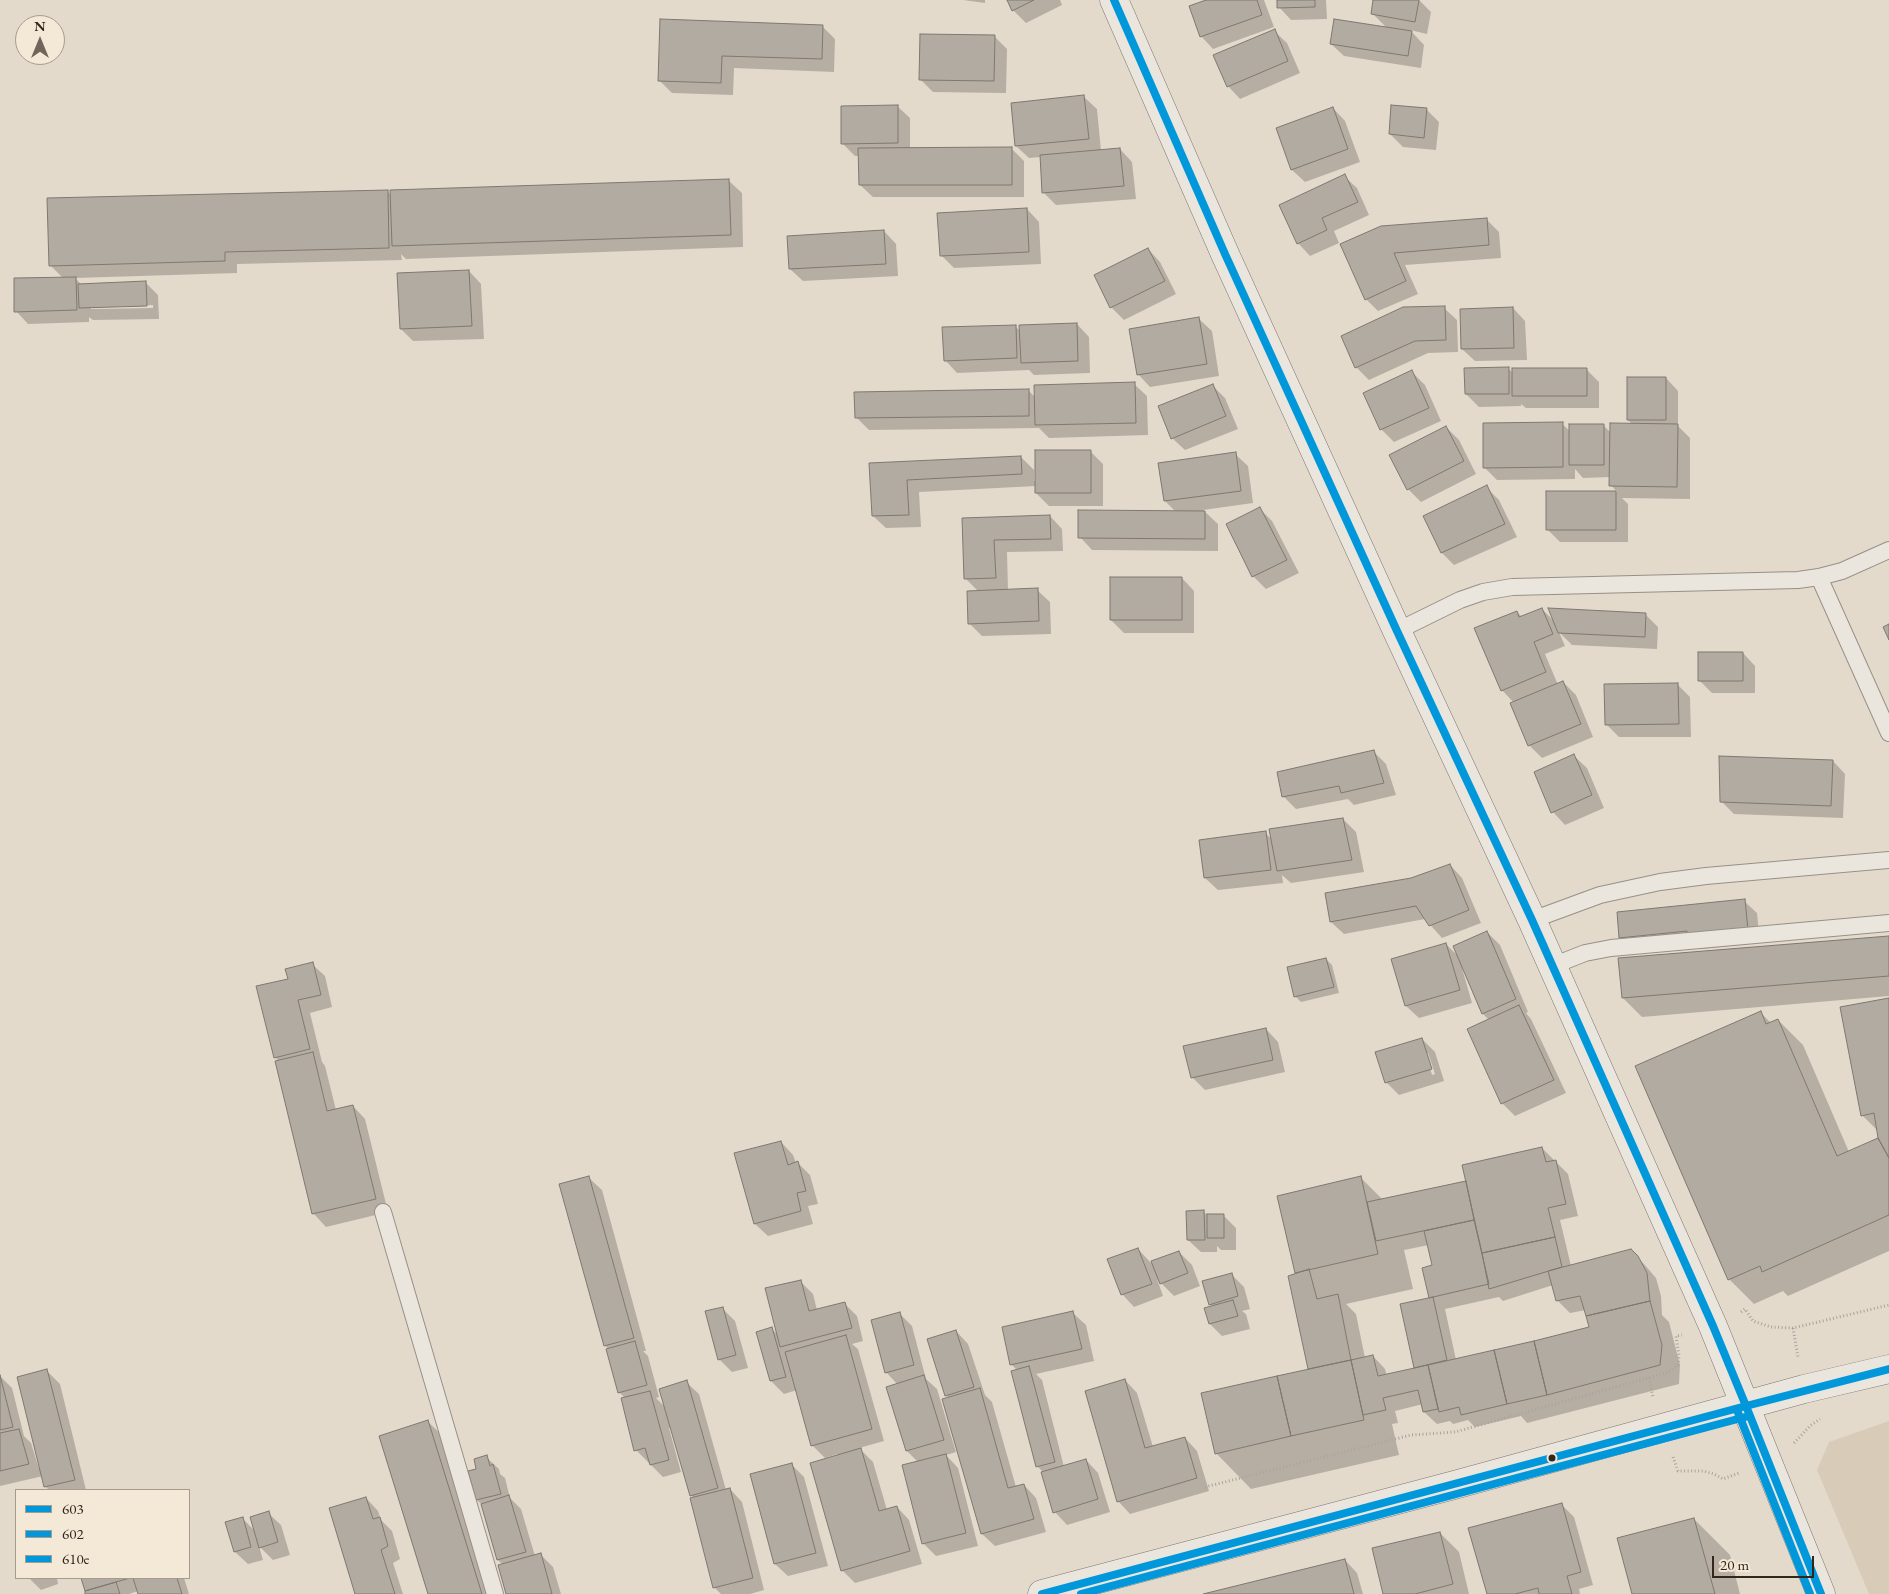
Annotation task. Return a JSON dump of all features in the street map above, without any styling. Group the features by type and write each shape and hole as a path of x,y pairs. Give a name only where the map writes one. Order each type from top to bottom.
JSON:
{"main road":[{"path":"1114,0 1229,263 1397,631 1532,920 1713,1326 1821,1594"},
{"path":"1042,1594 1804,1390 1889,1369"}],"lane":[{"path":"1397,631 1460,600 1483,592 1512,587 1778,582 1819,578 1842,571 1889,550"},
{"path":"1819,578 1889,733"},
{"path":"1532,920 1600,895 1660,882 1889,860"},
{"path":"1552,966 1585,953 1611,948 1889,923"},
{"path":"383,1212 495,1594"}],"path":[{"path":"1205,1487 1411,1435 1455,1432 1669,1372 1678,1366 1676,1336 1713,1326 1745,1309 1753,1321 1771,1327 1793,1328 1889,1306"}],"shaded area":[{"path":"1889,1421 1889,1594 1869,1594 1817,1470 1829,1442"}],"building":[{"path":"1007,0 1034,0 1012,11"},
{"path":"1206,0 1257,0 1262,15 1200,37 1189,6"},
{"path":"1277,0 1315,0 1315,7 1277,8"},
{"path":"1373,0 1419,0 1415,22 1371,14"},
{"path":"660,19 823,25 822,59 722,56 721,83 658,81"},
{"path":"1334,19 1412,31 1408,56 1330,44"},
{"path":"1275,29 1288,61 1227,87 1213,55"},
{"path":"920,34 995,35 994,81 919,80"},
{"path":"1084,95 1089,139 1015,146 1011,103"},
{"path":"898,105 898,143 841,144 841,106"},
{"path":"1391,105 1427,108 1424,138 1389,134"},
{"path":"1333,107 1348,149 1291,170 1276,128"},
{"path":"1012,147 1012,185 859,185 858,148"},
{"path":"1120,148 1124,186 1042,193 1040,155"},
{"path":"1345,174 1358,202 1322,218 1327,230 1297,244 1279,205"},
{"path":"729,179 731,235 392,246 390,190"},
{"path":"388,190 389,248 225,252 225,261 49,266 47,198"},
{"path":"1027,208 1029,252 940,256 937,213"},
{"path":"1487,218 1489,245 1394,253 1406,281 1365,300 1340,244 1381,226"},
{"path":"884,230 886,264 789,269 787,236"},
{"path":"1148,248 1165,281 1110,308 1094,275"},
{"path":"469,270 472,326 400,329 397,273"},
{"path":"76,277 77,310 14,312 14,278"},
{"path":"146,281 147,306 79,308 78,284"},
{"path":"1445,306 1446,340 1415,341 1355,368 1341,336 1403,307"},
{"path":"1513,307 1514,348 1461,349 1460,309"},
{"path":"1199,317 1207,364 1137,375 1129,329"},
{"path":"1077,323 1078,361 1021,363 1019,325"},
{"path":"1016,325 1017,358 944,361 942,327"},
{"path":"1509,367 1509,394 1465,394 1464,368"},
{"path":"1512,368 1587,368 1587,396 1512,396"},
{"path":"1412,370 1429,408 1380,430 1363,393"},
{"path":"1627,377 1666,377 1666,420 1627,420"},
{"path":"1135,382 1136,423 1035,425 1034,385"},
{"path":"1213,384 1226,416 1171,439 1158,406"},
{"path":"1029,389 1029,416 855,418 854,392"},
{"path":"1563,422 1563,467 1483,468 1483,423"},
{"path":"1610,423 1678,424 1677,487 1609,486"},
{"path":"1569,424 1604,424 1604,465 1569,465"},
{"path":"1446,426 1464,461 1407,490 1389,455"},
{"path":"1035,450 1091,450 1091,493 1035,493"},
{"path":"1236,452 1241,491 1164,501 1158,463"},
{"path":"1021,456 1022,474 907,480 909,515 872,516 869,463"},
{"path":"1487,485 1505,524 1441,553 1423,516"},
{"path":"1546,491 1616,491 1616,530 1546,530"},
{"path":"1260,507 1287,560 1252,577 1226,524"},
{"path":"1078,510 1205,511 1205,539 1078,538"},
{"path":"1050,515 1051,539 994,540 996,578 964,579 962,518"},
{"path":"1110,577 1182,577 1182,620 1110,620"},
{"path":"1038,588 1039,621 968,624 967,591"},
{"path":"1542,608 1553,634 1534,642 1546,672 1501,691 1474,628 1517,611 1519,617"},
{"path":"1548,608 1646,613 1645,637 1558,633"},
{"path":"1889,624 1889,640 1883,627"},
{"path":"1698,652 1743,652 1743,681 1698,681"},
{"path":"1563,681 1581,724 1528,746 1510,703"},
{"path":"1678,683 1679,724 1605,725 1604,684"},
{"path":"1374,750 1384,783 1341,793 1339,786 1282,797 1277,772"},
{"path":"1574,754 1592,795 1551,813 1534,772"},
{"path":"1719,756 1833,760 1831,806 1720,802"},
{"path":"1343,818 1352,860 1277,871 1269,829"},
{"path":"1266,831 1271,870 1204,878 1199,840"},
{"path":"1450,864 1469,910 1429,926 1416,906 1330,922 1325,893 1411,878"},
{"path":"1745,899 1748,930 1687,937 1687,931 1619,938 1617,912"},
{"path":"1487,931 1516,999 1482,1014 1453,946"},
{"path":"1889,936 1889,976 1622,998 1618,958"},
{"path":"1446,943 1460,990 1405,1006 1391,959"},
{"path":"1326,958 1334,987 1294,997 1287,967"},
{"path":"313,962 321,995 298,1000 310,1049 274,1058 256,986 288,979 285,969"},
{"path":"1889,998 1889,1158 1878,1138 1874,1113 1861,1116 1840,1007"},
{"path":"1519,1005 1554,1080 1501,1104 1467,1029"},
{"path":"1761,1011 1766,1024 1778,1019 1837,1156 1878,1138 1889,1158 1889,1215 1762,1272 1760,1266 1728,1280 1635,1066"},
{"path":"1266,1028 1273,1060 1191,1078 1183,1046"},
{"path":"1422,1038 1432,1069 1385,1083 1375,1052"},
{"path":"313,1052 327,1111 353,1105 376,1199 312,1214 275,1061"},
{"path":"781,1141 788,1165 798,1161 806,1191 797,1193 801,1211 754,1224 734,1153"},
{"path":"1542,1147 1546,1162 1556,1160 1566,1204 1548,1208 1555,1237 1482,1253 1462,1165"},
{"path":"589,1176 634,1338 604,1346 559,1184"},
{"path":"1361,1176 1378,1254 1295,1273 1277,1196"},
{"path":"1466,1181 1474,1220 1376,1241 1367,1202"},
{"path":"1204,1210 1205,1240 1187,1240 1186,1211"},
{"path":"1207,1214 1224,1214 1224,1238 1207,1238"},
{"path":"1474,1220 1489,1284 1429,1298 1422,1268 1432,1265 1424,1231"},
{"path":"1555,1237 1562,1267 1489,1289 1482,1253"},
{"path":"1138,1248 1152,1284 1121,1295 1107,1259"},
{"path":"1631,1249 1638,1256 1647,1273 1650,1301 1586,1316 1580,1296 1556,1301 1548,1271"},
{"path":"1179,1251 1188,1273 1160,1284 1151,1261"},
{"path":"1309,1269 1317,1299 1338,1294 1351,1360 1308,1369 1288,1276"},
{"path":"1232,1273 1238,1296 1209,1305 1202,1281"},
{"path":"801,1280 809,1311 845,1302 852,1328 780,1347 765,1288"},
{"path":"1433,1297 1447,1360 1414,1368 1400,1304"},
{"path":"1233,1300 1238,1316 1209,1324 1204,1308"},
{"path":"1650,1301 1662,1345 1660,1365 1547,1395 1534,1341 1589,1327 1586,1316"},
{"path":"723,1307 736,1355 718,1360 705,1311"},
{"path":"1073,1311 1082,1349 1010,1365 1002,1327"},
{"path":"900,1312 914,1365 885,1373 871,1320"},
{"path":"772,1327 786,1377 770,1381 756,1332"},
{"path":"956,1330 974,1387 945,1396 927,1339"},
{"path":"846,1335 872,1429 811,1446 785,1352"},
{"path":"635,1341 647,1385 618,1393 606,1349"},
{"path":"1534,1341 1547,1395 1507,1404 1494,1350"},
{"path":"1494,1350 1507,1404 1461,1415 1459,1407 1439,1412 1428,1365"},
{"path":"1373,1355 1378,1376 1428,1365 1438,1409 1423,1412 1418,1390 1383,1398 1386,1410 1363,1415 1351,1360"},
{"path":"1351,1360 1364,1420 1291,1436 1277,1376"},
{"path":"1029,1366 1055,1462 1036,1467 1011,1371"},
{"path":"47,1369 75,1480 44,1487 17,1377"},
{"path":"0,1375 13,1427 0,1430"},
{"path":"924,1375 944,1440 906,1451 886,1387"},
{"path":"1277,1376 1291,1436 1215,1454 1201,1393"},
{"path":"1125,1379 1145,1448 1185,1437 1197,1478 1117,1502 1085,1391"},
{"path":"687,1380 718,1488 690,1496 659,1389"},
{"path":"980,1388 1008,1488 1024,1484 1034,1519 981,1534 942,1399"},
{"path":"650,1391 669,1460 650,1465 645,1448 634,1451 621,1398"},
{"path":"428,1420 482,1594 428,1594 379,1436"},
{"path":"19,1429 29,1464 0,1471 0,1433"},
{"path":"861,1448 879,1511 897,1506 910,1551 841,1571 810,1463"},
{"path":"946,1454 966,1533 922,1544 902,1465"},
{"path":"487,1455 490,1466 493,1464 501,1494 476,1500 468,1471 476,1469 474,1459"},
{"path":"1086,1459 1098,1499 1053,1513 1041,1472"},
{"path":"792,1463 816,1553 774,1564 750,1474"},
{"path":"730,1488 753,1578 713,1588 690,1498"},
{"path":"509,1495 526,1552 497,1560 481,1504"},
{"path":"366,1497 373,1519 380,1517 388,1546 381,1550 395,1594 355,1594 329,1508"},
{"path":"1562,1503 1581,1572 1567,1576 1572,1594 1539,1594 1538,1588 1515,1594 1487,1594 1468,1528"},
{"path":"269,1511 278,1542 259,1548 250,1517"},
{"path":"243,1517 251,1547 234,1552 225,1522"},
{"path":"1694,1518 1715,1594 1632,1594 1617,1538"},
{"path":"1440,1532 1453,1584 1415,1594 1383,1594 1372,1548"},
{"path":"541,1553 552,1594 506,1594 498,1565"},
{"path":"1345,1559 1354,1594 1203,1594"},
{"path":"81,1579 127,1579 85,1591"},
{"path":"133,1579 177,1579 182,1594 138,1594"},
{"path":"116,1582 120,1594 85,1594 85,1591"}],"transit line":[{"name":"603","path":"1114,0 1225,254 1397,631 1532,920 1713,1326 1746,1406"},
{"name":"603","path":"1746,1406 1889,1369"},
{"name":"602","path":"1746,1406 1821,1594"},
{"name":"602","path":"1042,1594 1746,1406"},
{"name":"610e","path":"1737,1410 1810,1594"},
{"name":"610e","path":"1081,1594 1749,1416"}]}
